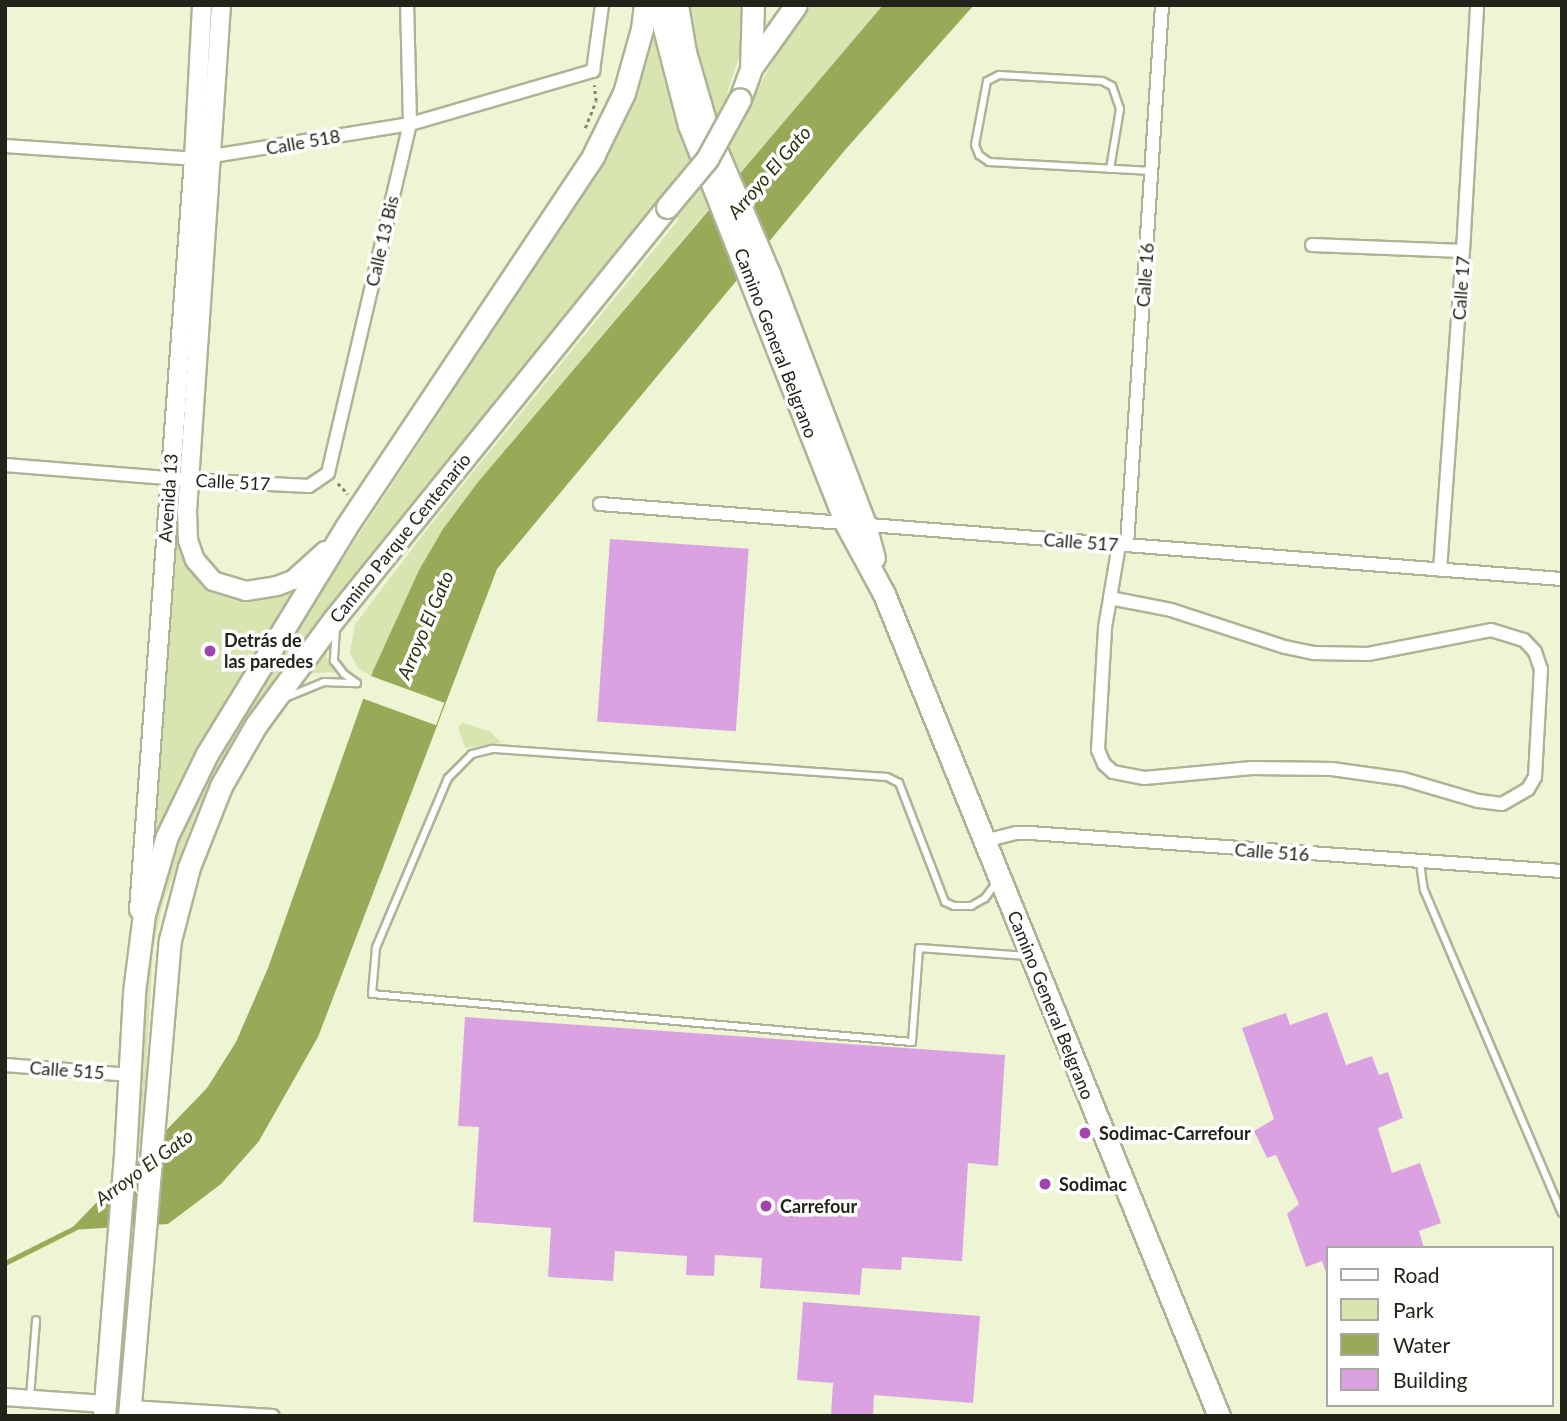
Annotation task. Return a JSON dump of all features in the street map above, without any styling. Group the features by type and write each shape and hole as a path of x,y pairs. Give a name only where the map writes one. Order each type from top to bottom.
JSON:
{"main road":[{"name":"Avenida 13","path":"202,5 203,159 187,525 191,551 204,572 224,586 262,589 293,580 315,563 346,527"},
{"name":"Avenida 13","path":"134,992 170,478 221,5"},
{"path":"105,1410 125,1155 134,992 144,914 167,836 207,754 359,506 593,156 624,93 640,40 645,5"},
{"name":"Camino General Belgrano","path":"658,5 689,125 769,273 856,525"},
{"name":"Camino General Belgrano","path":"677,5 696,94 722,187 759,298 856,525 1219,1416"},
{"name":"Camino Parque Centenario","path":"130,1411 170,940 178,902 202,830 248,738 355,593 706,159 740,99 751,68 753,5"},
{"path":"751,68 796,5"}],"street":[{"name":"Calle 13 Bis","path":"328,473 410,124 407,5"},
{"name":"Calle 518","path":"5,146 203,159 410,124 593,71 602,5"},
{"name":"Calle 16","path":"1110,598 1171,610 1285,647 1314,653 1368,654 1491,630 1524,640 1535,652 1541,669 1535,777 1528,789 1502,804 1478,802 1403,779 1332,769 1252,768 1144,778 1114,772 1104,764 1098,750 1105,627 1110,598 1123,545 1162,5"},
{"name":"Calle 17","path":"1440,570 1463,251 1477,5"},
{"path":"1312,245 1463,251"},
{"name":"Calle 517","path":"5,465 191,481 309,486 328,473"},
{"name":"Calle 517","path":"600,504 1562,579"},
{"name":"Calle 516","path":"984,841 1016,833 1030,833 1420,863 1562,871"},
{"name":"Calle 515","path":"5,1065 128,1075"},
{"path":"5,1397 105,1410"},
{"path":"130,1411 273,1416"}],"lane":[{"path":"1110,169 1120,109 1112,86 1102,81 999,75 987,81 975,145 979,155 989,162 1152,172"},
{"path":"248,738 273,708 298,691 324,682 357,683 338,668 333,651 338,625 355,593"},
{"path":"999,879 985,898 971,906 954,906 945,902 899,783 887,777 492,749 472,754 459,764 449,778 376,948 372,994 912,1042 919,948 1031,957"},
{"path":"1420,863 1424,890 1562,1213"},
{"path":"30,1399 36,1320"}],"path":[{"path":"328,473 359,506"}],"green space":[{"path":"684,5 743,5 744,42 727,93 750,104 783,42 812,5 883,5 735,179 711,118"},
{"path":"653,37 713,204 478,482 443,529 419,570 371,676 358,668 350,653 355,624 434,520 679,219 658,199 349,584 247,720 197,810 162,906 153,950 142,1143 137,1146 147,950 169,859 190,806 239,717 593,179 623,119"},
{"path":"178,505 184,559 194,575 214,592 238,600 256,600 275,597 301,586 152,851"},
{"path":"325,639 327,658 336,672 315,673 296,680"},
{"path":"463,723 489,731 502,743 465,748 458,727"}],"water":[{"path":"883,5 974,5 845,150 497,569 318,1037 259,1141 221,1184 168,1224 70,1230 207,1088 236,1042 268,968 373,671 419,570 443,529 478,482"}],"pier":[{"path":"371,676 444,703 436,725 363,699"}],"building":[{"path":"610,539 749,549 736,731 597,722"},
{"path":"1327,1012 1346,1065 1372,1056 1379,1075 1388,1072 1403,1118 1378,1128 1392,1173 1420,1163 1441,1223 1419,1231 1423,1246 1326,1246 1326,1272 1322,1261 1306,1267 1287,1214 1299,1204 1276,1155 1267,1158 1254,1131 1274,1119 1242,1028 1286,1013 1290,1025"},
{"path":"465,1017 1005,1055 998,1166 968,1163 962,1261 902,1257 901,1270 862,1268 860,1295 760,1288 762,1258 715,1255 714,1276 686,1275 687,1256 615,1251 613,1281 548,1277 551,1228 473,1222 479,1127 458,1126"},
{"path":"803,1302 980,1316 973,1403 874,1395 873,1416 831,1416 833,1383 797,1380"}],"waterway":[{"name":"Arroyo El Gato","path":"5,1263 75,1228"}],"place":[{"name":"Detrás de las paredes","path":"210,651"},
{"name":"Sodimac-Carrefour","path":"1085,1133"},
{"name":"Sodimac","path":"1045,1184"},
{"name":"Carrefour","path":"766,1206"}]}
